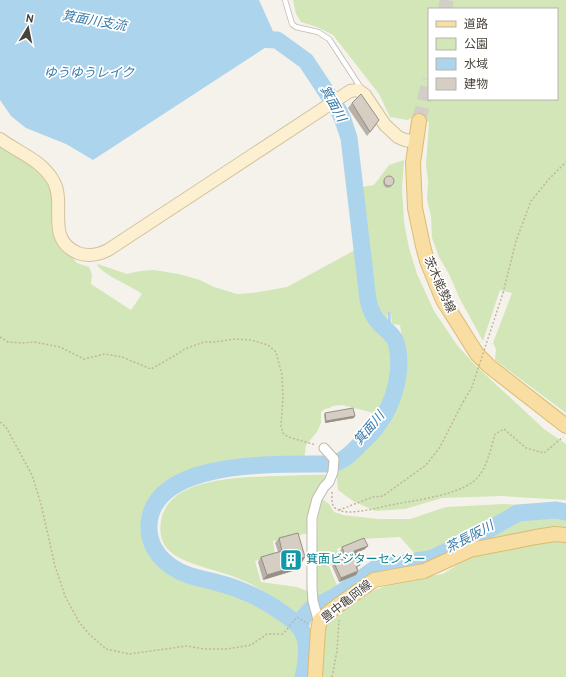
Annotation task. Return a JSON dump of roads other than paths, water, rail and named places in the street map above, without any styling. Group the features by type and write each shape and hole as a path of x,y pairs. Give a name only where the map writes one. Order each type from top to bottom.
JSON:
{"main road":[{"name":"茨木能勢線","path":"419,121 413,178 415,208 422,246 446,306 477,354 566,426"},
{"name":"豊中亀岡線","path":"315,677 313,614 323,617 374,580 424,571 470,550 555,534 566,535"}],"street":[{"path":"0,139 38,163 48,172 54,182 57,195 58,226 64,242 76,252 96,255 108,250 350,91 359,91 365,95 385,125 392,132 402,139 416,145"},
{"path":"313,614 313,513 317,499 324,487 329,482 333,472 334,459 324,448"}],"lane":[{"path":"285,0 290,19 294,26 318,32 329,39 359,85 359,91"}],"water":[{"name":"ゆうゆうレイク","path":"0,0 259,0 277,40 93,160 66,144 26,128 11,116 0,100"}],"waterway":[{"name":"箕面川","path":"254,39 277,40 306,61 339,111 343,120 349,138 368,300 375,319 391,334 396,342 399,364 396,386 388,408 377,426 369,436 343,460 330,464 283,464 224,469 196,476 173,486 156,502 149,524 149,531 154,548 162,559 172,567 187,575 224,584 241,590 265,602 295,623 302,632 306,644 306,665 303,677"},
{"path":"389,313 390,332"},
{"name":"茶長阪川","path":"300,627 303,618 312,608 336,596 376,568 433,558 470,540 518,513 556,510 566,512"}],"tunnel":[{"path":"445,8 447,0"},
{"path":"419,121 428,83"}],"place":[{"name":"箕面ビジターセンター","path":"291,560"}],"water label":[{"name":"箕面川支流","path":"94,22"}]}
